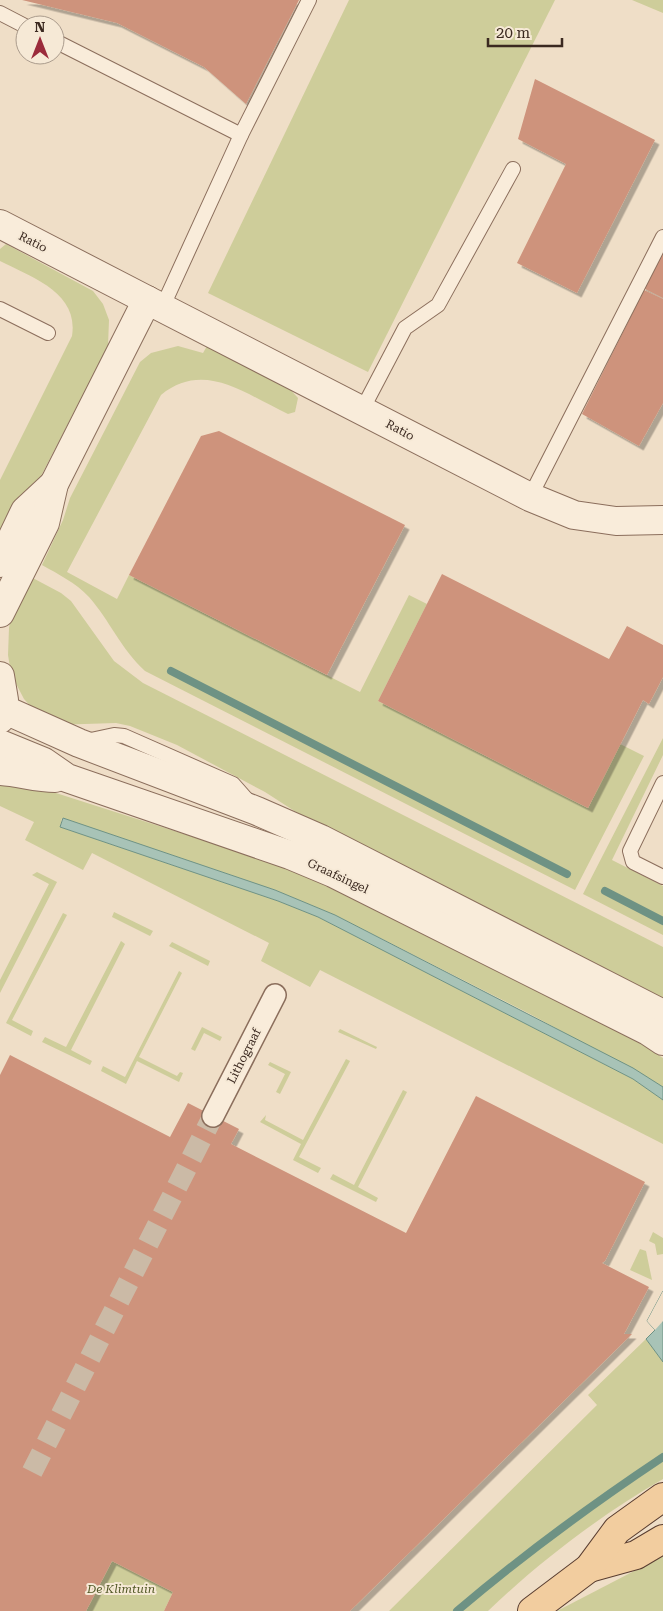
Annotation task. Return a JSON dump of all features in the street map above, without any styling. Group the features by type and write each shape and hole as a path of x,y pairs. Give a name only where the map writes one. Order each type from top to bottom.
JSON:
{"main road":[{"path":"532,1611 589,1568 617,1530 663,1497"},
{"path":"589,1568 636,1555 663,1539"}],"street":[{"name":"Ratio","path":"0,224 530,496 574,516 616,521 663,520"},
{"path":"0,613 46,523 54,484 155,304"},
{"path":"0,563 25,510 54,484"},
{"path":"0,676 4,691 2,714"},
{"name":"Graafsingel","path":"2,714 257,811 321,839 663,1014"},
{"name":"Graafsingel","path":"0,744 44,762 67,778 290,855 333,873 648,1031 663,1041"},
{"path":"0,771 18,772 38,778 67,778"},
{"name":"Lithograaf","path":"213,1116 274,995"}],"lane":[{"path":"155,304 309,0"},
{"path":"0,13 15,21"},
{"path":"65,46 241,135"},
{"path":"362,410 405,328 438,305 513,169"},
{"path":"530,496 663,237"},
{"path":"0,309 48,333"},
{"path":"663,783 630,851 633,862 663,877"}],"green space":[{"path":"349,0 555,0 368,372 208,293"},
{"path":"632,0 663,0 663,13"},
{"path":"6,244 93,291 103,304 109,320 108,346 40,478 20,506 0,542 0,480 72,336 72,321 68,308 60,297 38,280 0,261 0,249"},
{"path":"178,346 203,353 207,346 288,387 298,398 295,412 288,414 240,390 209,380 193,380 177,385 161,395 67,572 117,599 129,575 360,692 409,595 427,604 378,701 588,808 620,744 644,756 575,890 145,671 129,654 89,597 73,583 42,565 63,520 70,498 140,362 151,353"},
{"path":"29,576 61,593 71,601 114,661 143,683 663,947 663,1006 344,843 265,792 177,745 130,726 116,723 53,725 35,711 24,699 11,674 8,655 12,611"},
{"path":"663,738 663,755 612,860 663,886 663,935 583,894"},
{"path":"0,783 34,786 290,868 636,1040 663,1058 663,1087 530,1014 335,915 275,890 62,818 60,827 278,901 318,917 633,1079 663,1100 663,1144 320,970 310,987 261,961 269,943 92,853 83,870 25,840 34,822 0,806"},
{"path":"37,872 57,882 0,993 0,980 49,884 32,875"},
{"path":"114,912 153,931 150,936 112,917"},
{"path":"63,913 67,915 12,1020 33,1031 31,1036 6,1023"},
{"path":"121,941 125,944 71,1050 92,1061 90,1065 42,1042 45,1037 66,1047"},
{"path":"172,942 210,961 208,966 169,946"},
{"path":"179,971 182,973 139,1057 177,1076 180,1072 183,1073 179,1082 137,1061 126,1084 101,1071 103,1066 125,1077"},
{"path":"202,1027 222,1037 220,1041 204,1033 195,1051 191,1049"},
{"path":"340,1029 377,1047 376,1049 338,1032"},
{"path":"346,1059 350,1061 299,1157 321,1168 318,1173 293,1160 301,1144 260,1122 266,1115 265,1120 303,1140"},
{"path":"270,1062 291,1072 280,1094 276,1092 285,1074 268,1065"},
{"path":"403,1090 407,1092 358,1187 378,1198 376,1202 330,1179 333,1174 354,1185"},
{"path":"653,1232 663,1238 663,1254 657,1255 655,1244 649,1241"},
{"path":"640,1249 646,1251 652,1280 630,1270"},
{"path":"646,1339 663,1362 663,1479 594,1523 528,1575 488,1611 389,1611 597,1405 588,1395"},
{"path":"663,1556 663,1611 557,1611"},
{"name":"De Klimtuin","path":"112,1561 173,1592 164,1611 86,1611"}],"shaded area":[{"path":"63,818 275,890 335,915 633,1068 663,1087 663,1100 633,1079 318,917 278,901 60,827"},
{"path":"663,1291 663,1362 646,1339 655,1330 647,1321"}],"pier":[{"path":"663,1291 663,1321 655,1330 647,1321"}],"building":[{"path":"22,0 299,0 246,104 204,67 117,23"},
{"path":"535,79 655,140 577,293 517,263 566,164 518,139"},
{"path":"663,243 663,298 641,287"},
{"path":"644,290 663,299 663,403 639,446 582,414"},
{"path":"219,431 405,525 327,675 129,575 201,436"},
{"path":"442,574 609,659 627,626 663,645 663,677 649,704 643,700 588,808 378,701"},
{"path":"10,1055 170,1137 188,1103 239,1129 231,1144 406,1233 476,1096 645,1182 605,1261 602,1263 649,1287 624,1334 632,1334 350,1611 164,1611 173,1592 112,1561 86,1611 0,1611 0,1075"}],"waterway":[{"path":"171,671 567,874"},
{"path":"605,891 663,921"},
{"path":"457,1611 558,1531 663,1457"}],"tunnel":[{"path":"32,1472 213,1116"}]}
